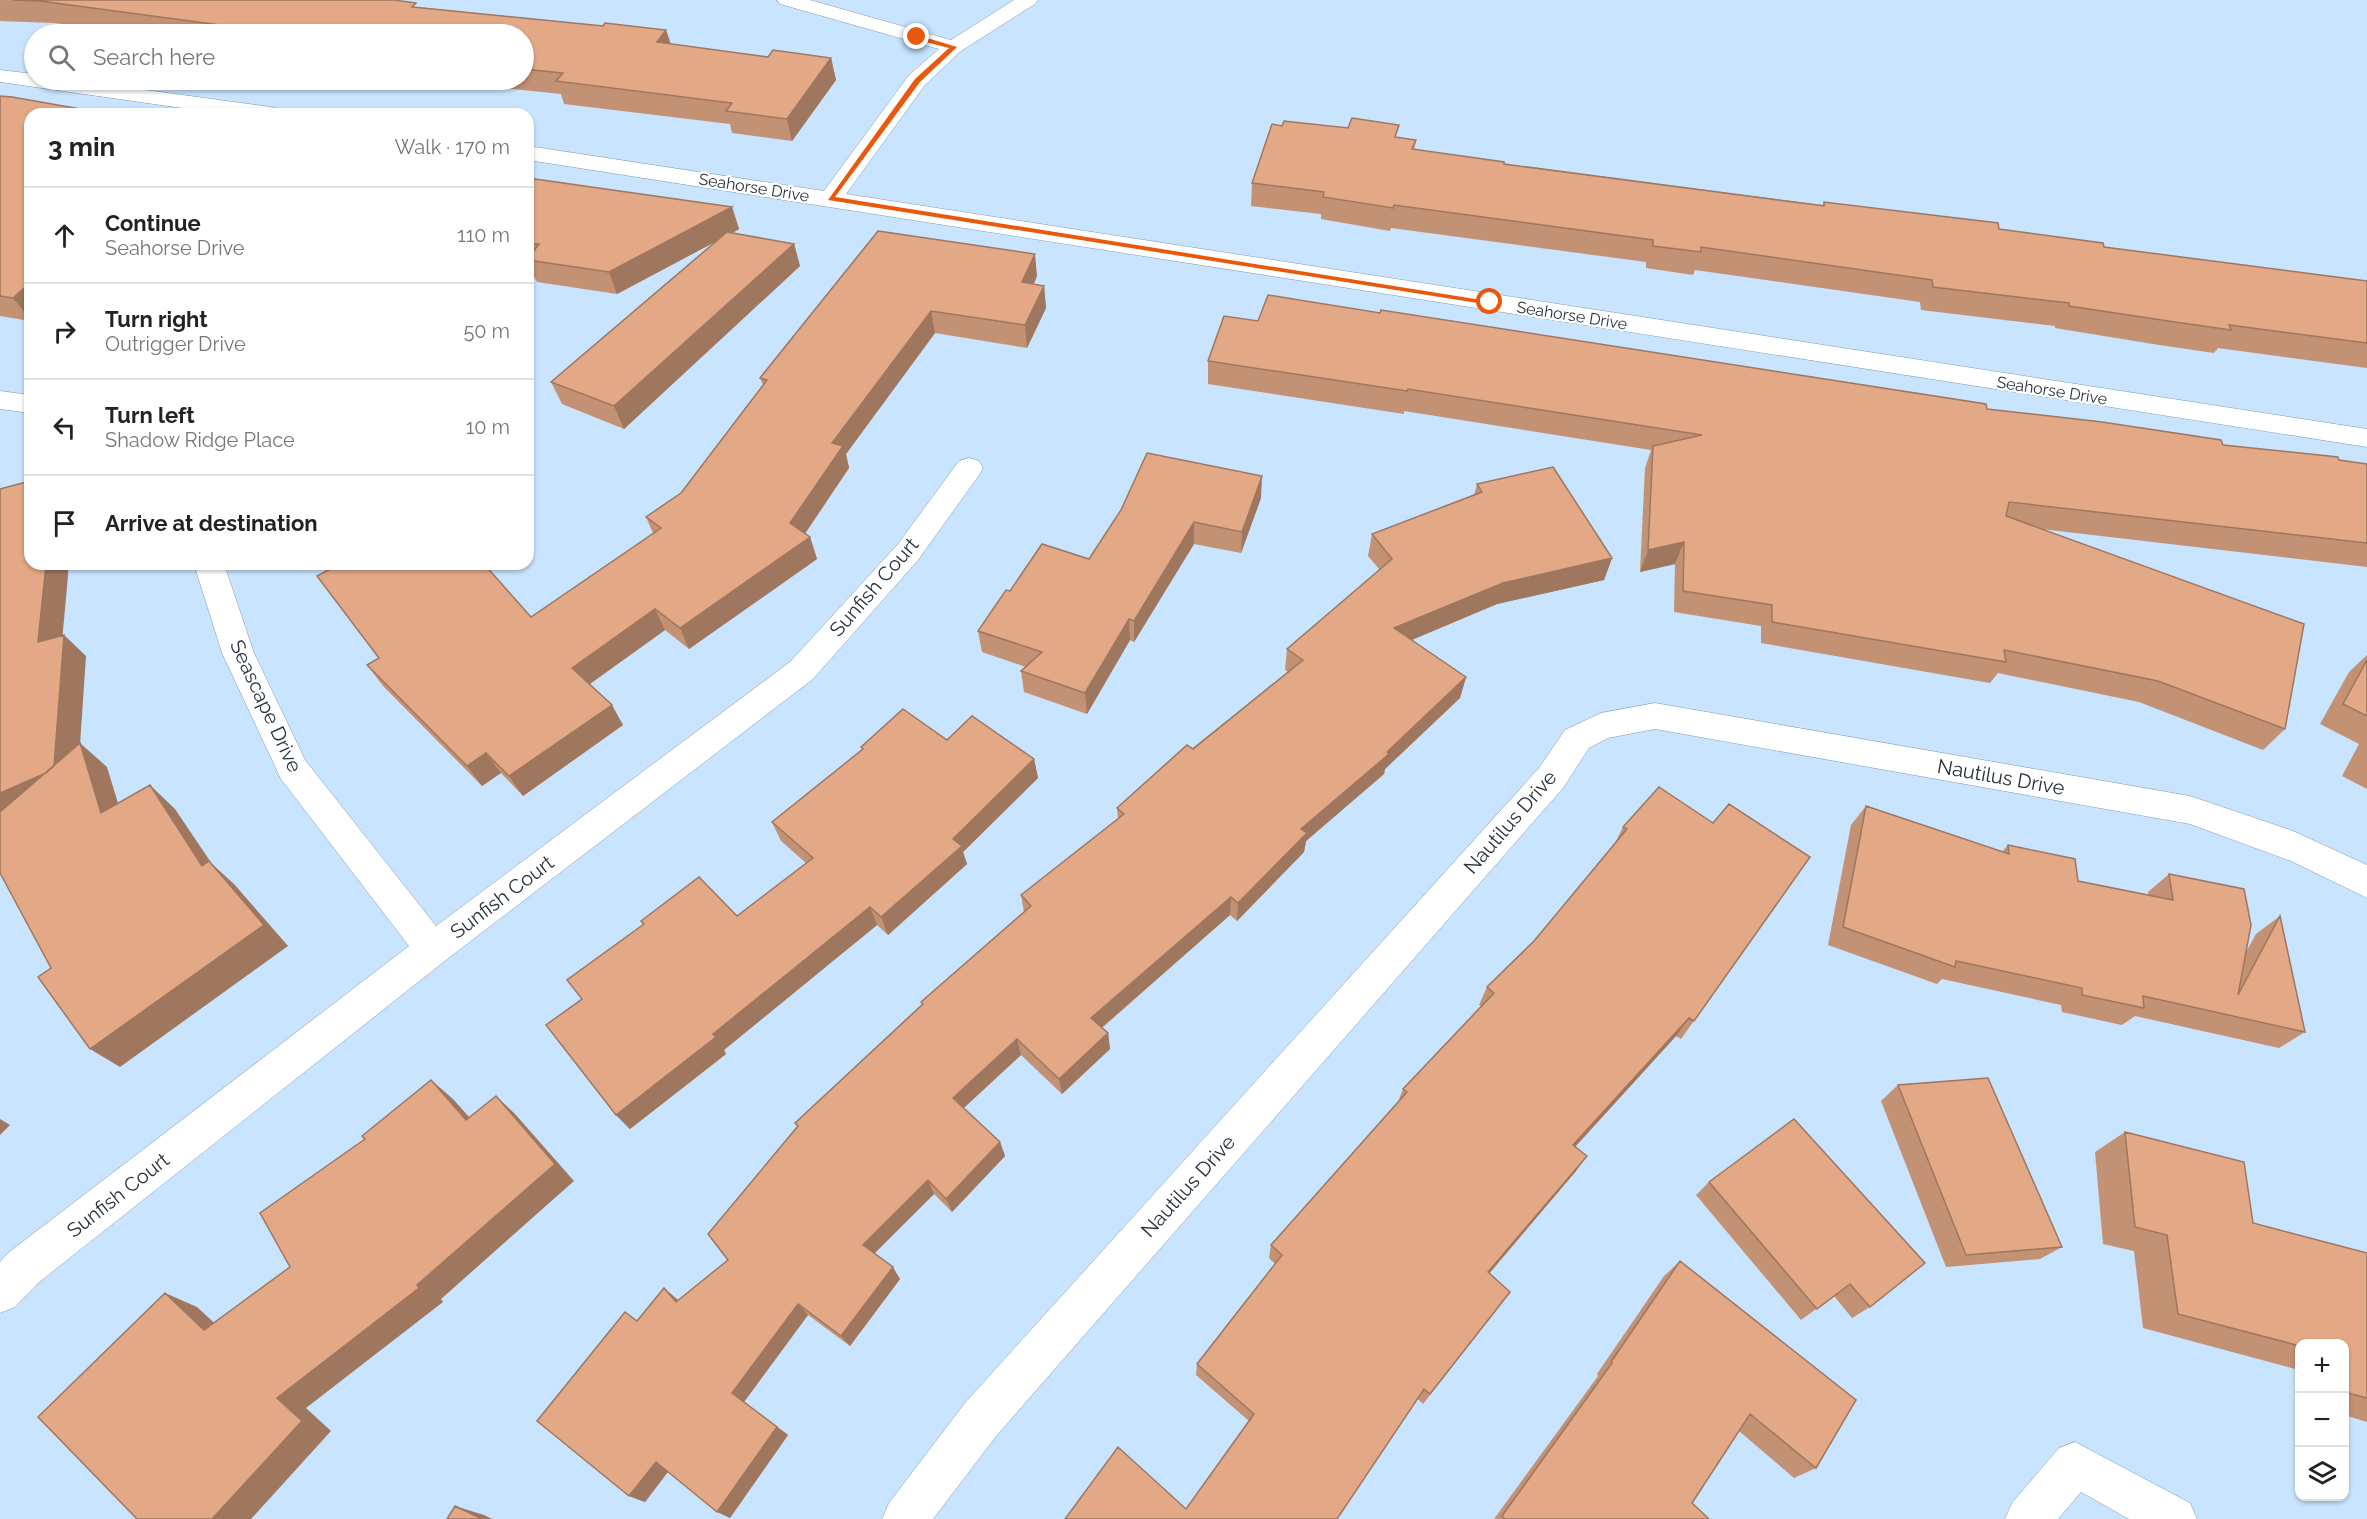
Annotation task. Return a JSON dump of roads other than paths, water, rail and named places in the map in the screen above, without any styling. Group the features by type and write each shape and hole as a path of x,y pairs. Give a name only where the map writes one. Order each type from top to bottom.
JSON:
{"street":[{"path":"787,0 954,47"},
{"path":"831,198 917,80 954,47 1028,0"},
{"path":"0,76 24,79"},
{"path":"100,90 228,108"},
{"name":"Seahorse Drive","path":"534,154 831,198 1858,361 2367,438"},
{"path":"0,400 24,403"},
{"name":"Sunfish Court","path":"0,1292 24,1268 433,949 802,670 908,552 969,468"},
{"name":"Seascape Drive","path":"211,570 238,653 293,769 433,949"},
{"name":"Nautilus Drive","path":"905,1519 981,1419 1551,778 1577,739 1601,726 1655,716 2190,810 2270,837 2338,866 2367,883"},
{"path":"2028,1519 2075,1464 2174,1519"}]}
